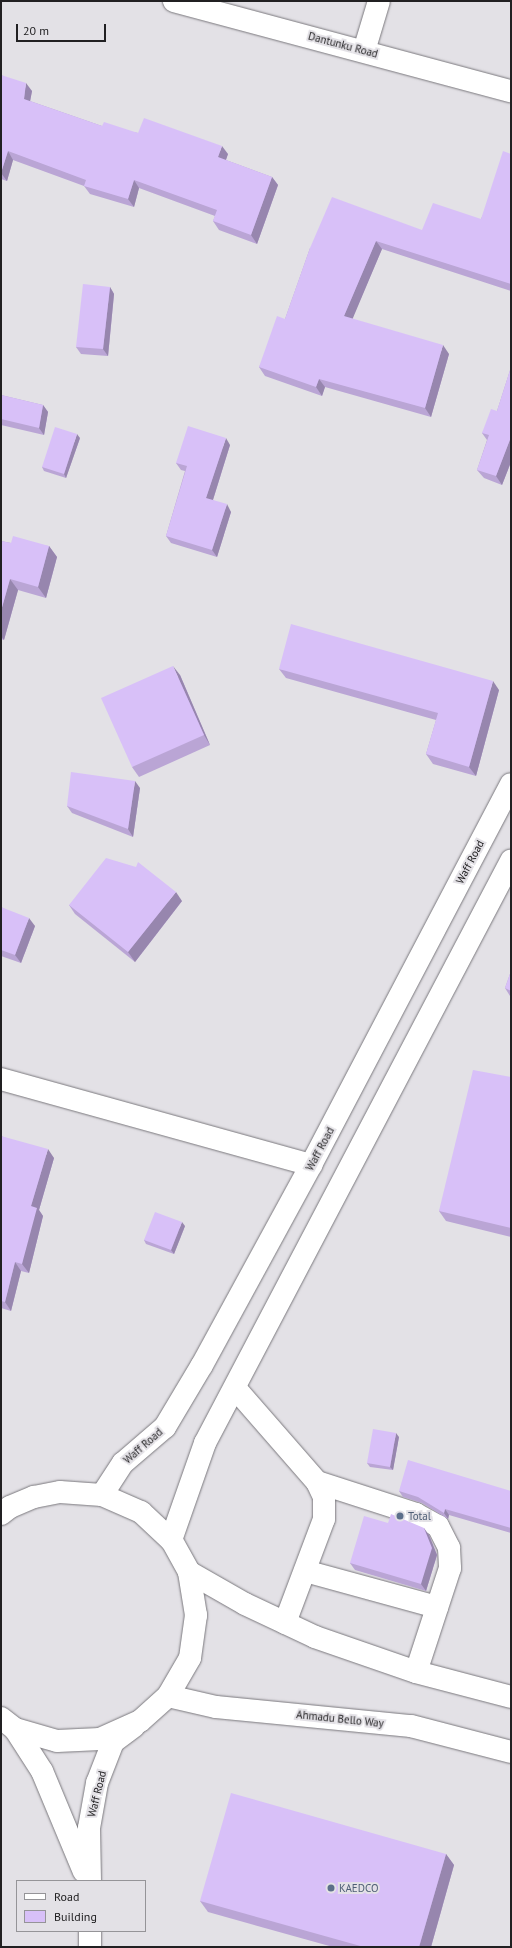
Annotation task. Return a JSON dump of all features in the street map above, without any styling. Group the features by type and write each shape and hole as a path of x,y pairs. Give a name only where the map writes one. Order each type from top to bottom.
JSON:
{"street":[{"name":"Dantunku Road","path":"174,1 364,50 511,92"},
{"path":"364,50 379,1"},
{"name":"Waff Road","path":"102,1495 123,1463 165,1427 311,1165 511,784"},
{"path":"171,1540 205,1443 511,861"},
{"path":"1,1080 311,1165"},
{"path":"235,1388 317,1482 324,1497 324,1519 286,1623"},
{"path":"317,1482 416,1514 438,1526 449,1548 450,1568 416,1672"},
{"path":"4,1510 34,1497 60,1492 102,1495 141,1512 171,1540 188,1572 196,1615 190,1658 168,1696 140,1721 100,1739 57,1741 8,1724"},
{"path":"305,1571 437,1607"},
{"path":"188,1572 245,1604 315,1637 416,1672 511,1697"},
{"name":"Ahmadu Bello Way","path":"168,1696 216,1707 411,1726 511,1752"},
{"name":"Waff Road","path":"89,1880 89,1828 97,1783 113,1742 140,1721"},
{"name":"Waff Road","path":"8,1724 42,1771 89,1880"},
{"path":"90,1932 90,1947"}],"building":[{"path":"1,75 26,83 24,99 102,126 104,122 138,133 144,118 222,146 218,157 272,177 251,235 213,221 217,210 134,180 128,199 84,186 86,180 8,151 1,173"},
{"path":"503,151 511,154 511,284 376,241 344,316 443,345 425,408 319,379 316,387 259,367 277,316 285,319 310,248 332,197 422,230 433,203 481,219"},
{"path":"83,284 110,287 103,349 76,347"},
{"path":"511,367 511,437 496,476 477,470 489,435 482,433 491,409 497,411"},
{"path":"1,395 43,405 39,428 1,419"},
{"path":"188,426 226,438 206,498 227,504 212,550 166,536 187,466 176,463"},
{"path":"55,427 77,434 64,474 42,467"},
{"path":"13,536 49,546 38,587 10,579 1,611 1,541 11,543"},
{"path":"291,624 493,681 469,767 426,754 438,713 279,669"},
{"path":"173,666 204,735 132,767 101,698"},
{"path":"71,772 135,781 128,829 67,806"},
{"path":"106,858 136,867 138,862 176,892 128,952 69,905"},
{"path":"1,907 29,918 15,955 1,950"},
{"path":"511,971 511,991 505,988"},
{"path":"473,1070 511,1077 511,1228 439,1211"},
{"path":"1,1136 48,1149 31,1206 37,1208 22,1264 15,1262 5,1302 1,1301"},
{"path":"155,1212 182,1222 171,1250 144,1240"},
{"path":"373,1429 396,1433 390,1467 367,1463"},
{"path":"408,1460 511,1491 511,1528 445,1509 444,1513 418,1497 399,1491"},
{"path":"391,1514 424,1528 432,1548 421,1584 350,1563 364,1516 388,1523"},
{"name":"KAEDCO","path":"231,1793 446,1854 419,1947 364,1947 200,1901"}],"place":[{"name":"Total","path":"400,1516"},
{"name":"KAEDCO","path":"331,1888"}]}
